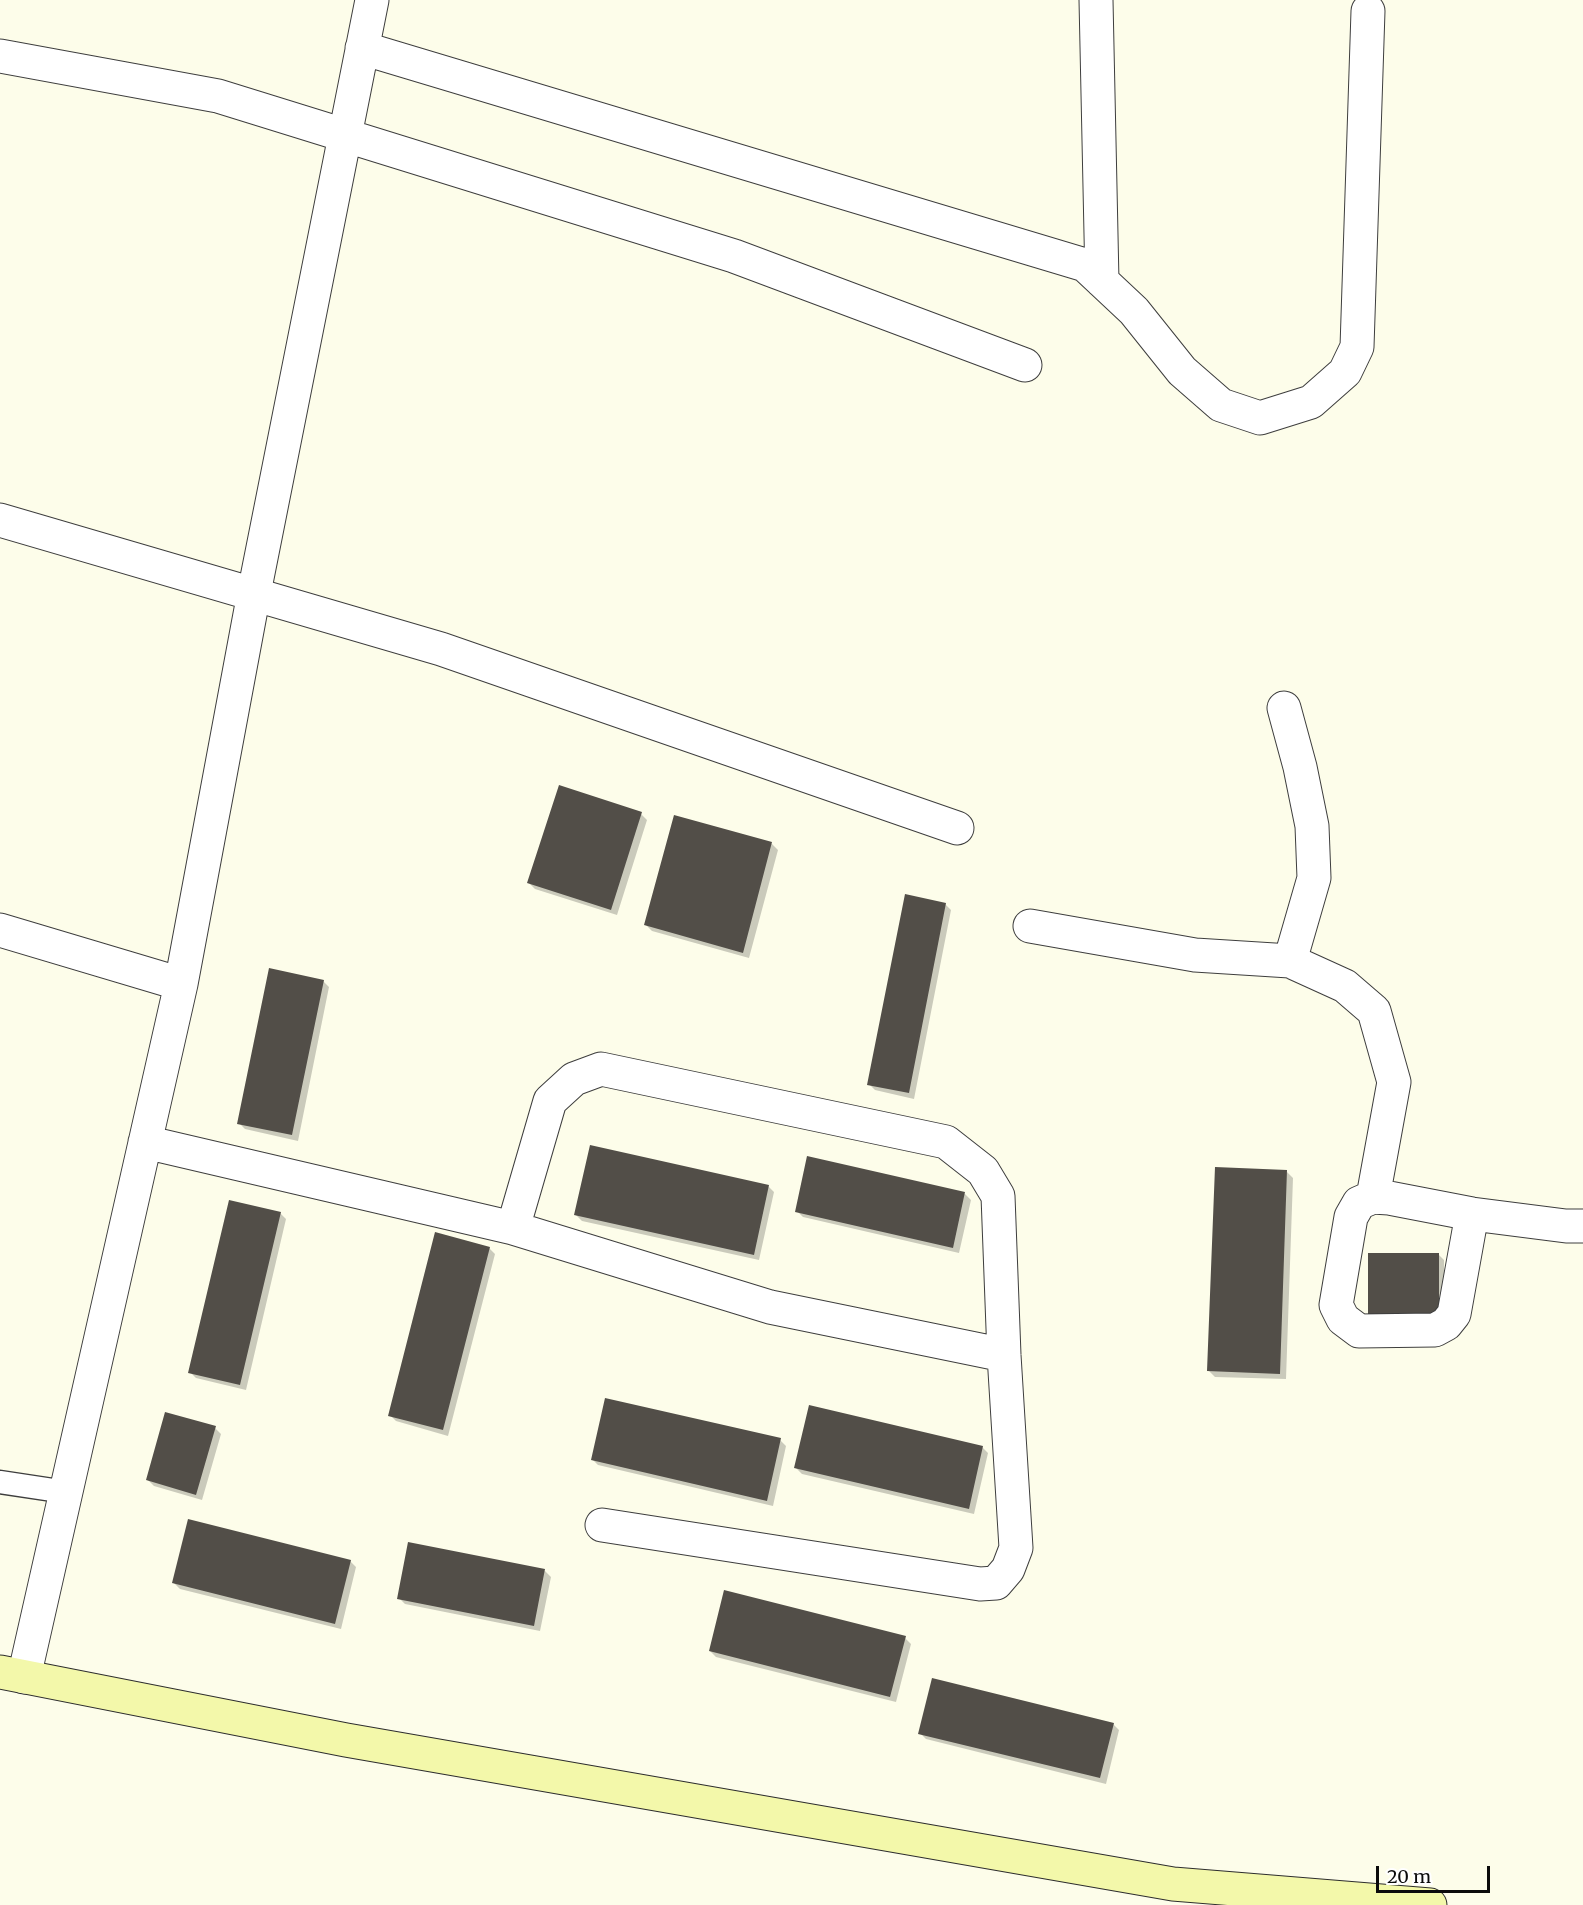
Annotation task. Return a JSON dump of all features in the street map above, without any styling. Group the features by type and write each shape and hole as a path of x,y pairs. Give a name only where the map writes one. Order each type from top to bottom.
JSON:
{"main road":[{"path":"12,1675 346,1740 1173,1884 1430,1905"}],"street":[{"path":"12,1675 66,1492 182,984 254,593 372,0"},
{"path":"1096,0 1102,281"},
{"path":"362,48 1085,265 1134,311 1182,371 1221,405 1260,418 1311,402 1345,372 1357,347 1368,11"},
{"path":"0,56 218,96 734,256 1024,365"},
{"path":"0,520 441,649 957,828"},
{"path":"1284,708 1300,767 1312,826 1314,878 1290,961"},
{"path":"1030,926 1196,955 1290,961 1345,986 1374,1011 1394,1082 1373,1197"},
{"path":"0,930 182,984"},
{"path":"513,1228 550,1101 574,1079 601,1069 946,1143 982,1171 998,1196 1004,1355 1016,1548 1008,1569 996,1582 980,1584 602,1525"},
{"path":"145,1142 513,1228 770,1307 1004,1355"},
{"path":"1473,1214 1454,1314 1446,1324 1435,1330 1359,1331 1342,1319 1336,1305 1351,1217 1359,1203 1373,1197 1473,1214 1566,1226 1583,1226"}],"lane":[{"path":"0,1482 66,1492"}],"building":[{"path":"559,785 642,812 611,910 527,883"},
{"path":"674,815 772,842 743,953 644,925"},
{"path":"905,894 946,903 909,1093 867,1085"},
{"path":"269,968 324,980 292,1135 237,1124"},
{"path":"590,1145 769,1185 754,1255 574,1215"},
{"path":"807,1156 965,1192 953,1248 795,1212"},
{"path":"1215,1167 1287,1170 1280,1374 1207,1371"},
{"path":"229,1200 281,1212 240,1385 188,1373"},
{"path":"435,1232 490,1247 443,1430 388,1416"},
{"path":"1368,1253 1439,1253 1439,1318 1368,1318"},
{"path":"605,1398 781,1438 767,1501 591,1460"},
{"path":"809,1405 983,1446 969,1509 794,1468"},
{"path":"165,1412 216,1426 196,1495 146,1480"},
{"path":"188,1519 351,1560 335,1624 172,1583"},
{"path":"408,1542 545,1569 534,1626 397,1599"},
{"path":"724,1590 906,1636 890,1697 709,1651"},
{"path":"932,1678 1114,1723 1100,1778 918,1734"}]}
